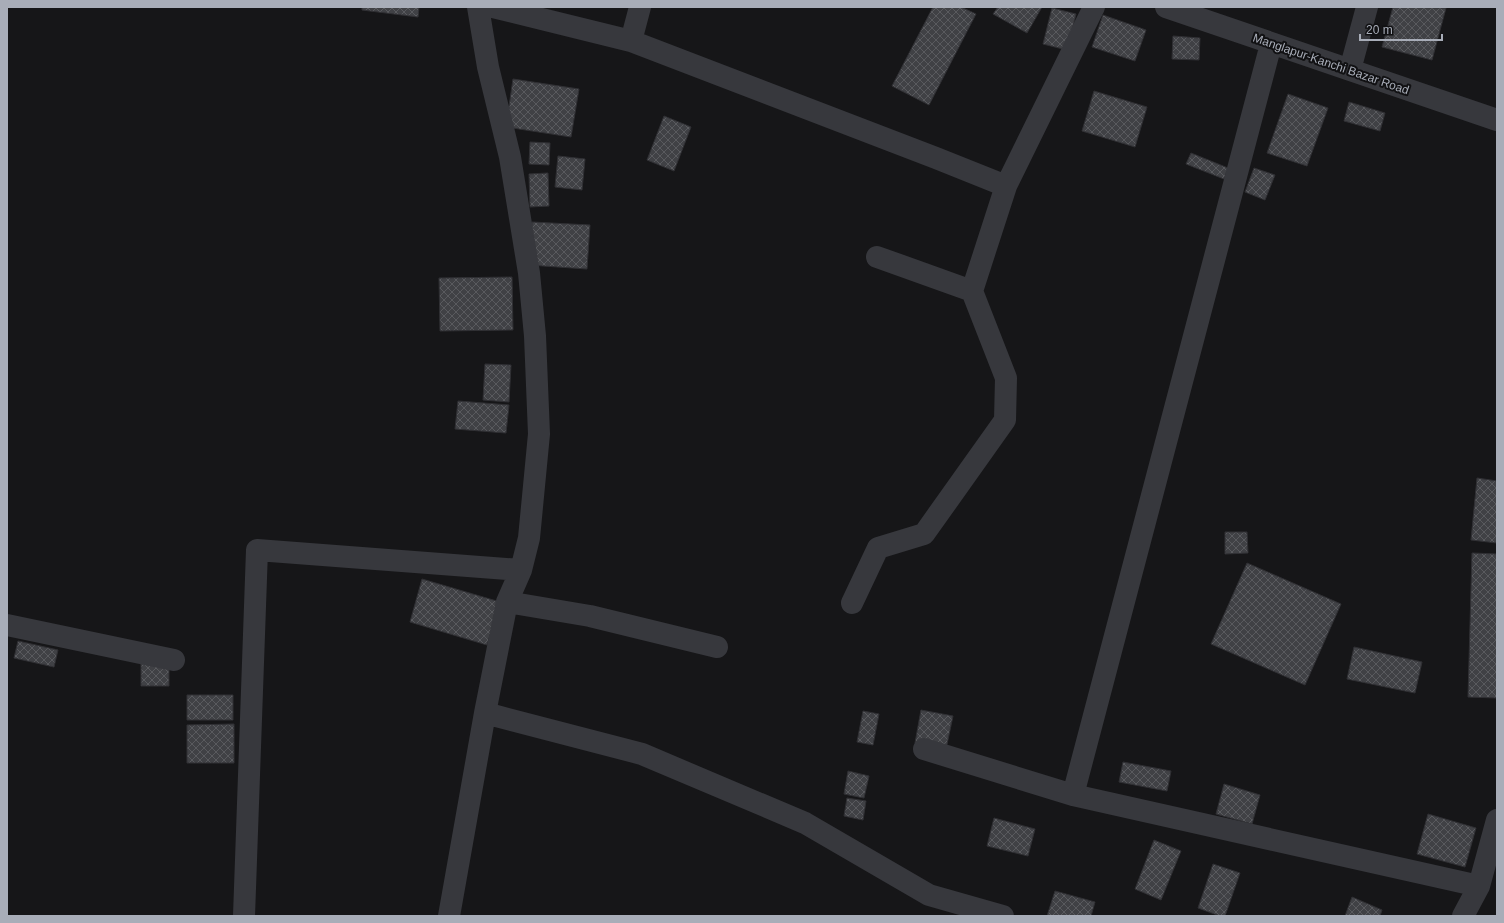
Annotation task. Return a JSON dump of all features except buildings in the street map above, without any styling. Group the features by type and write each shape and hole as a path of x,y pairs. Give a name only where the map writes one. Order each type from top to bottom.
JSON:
{"street":[{"path":"449,916 485,713 507,602 521,570 529,538 539,434 535,336 529,273 510,157 488,67 478,7"},
{"path":"493,7 631,40 1006,186"},
{"path":"631,40 640,7"},
{"path":"852,603 878,548 924,534 1005,420 1006,378 972,290 1006,186 1094,7"},
{"name":"Manglapur-Kanchi Bazar Road","path":"1166,7 1206,14 1272,44 1497,120"},
{"path":"1350,70 1367,7"},
{"path":"1073,796 1272,44"},
{"path":"877,257 972,290"},
{"path":"244,916 257,550 521,570"},
{"path":"507,602 590,616 717,647"},
{"path":"7,625 174,660"},
{"path":"485,713 642,754 805,823 929,895 1004,916"},
{"path":"924,749 1073,796 1479,886"},
{"path":"1463,916 1479,886 1497,820"}]}
